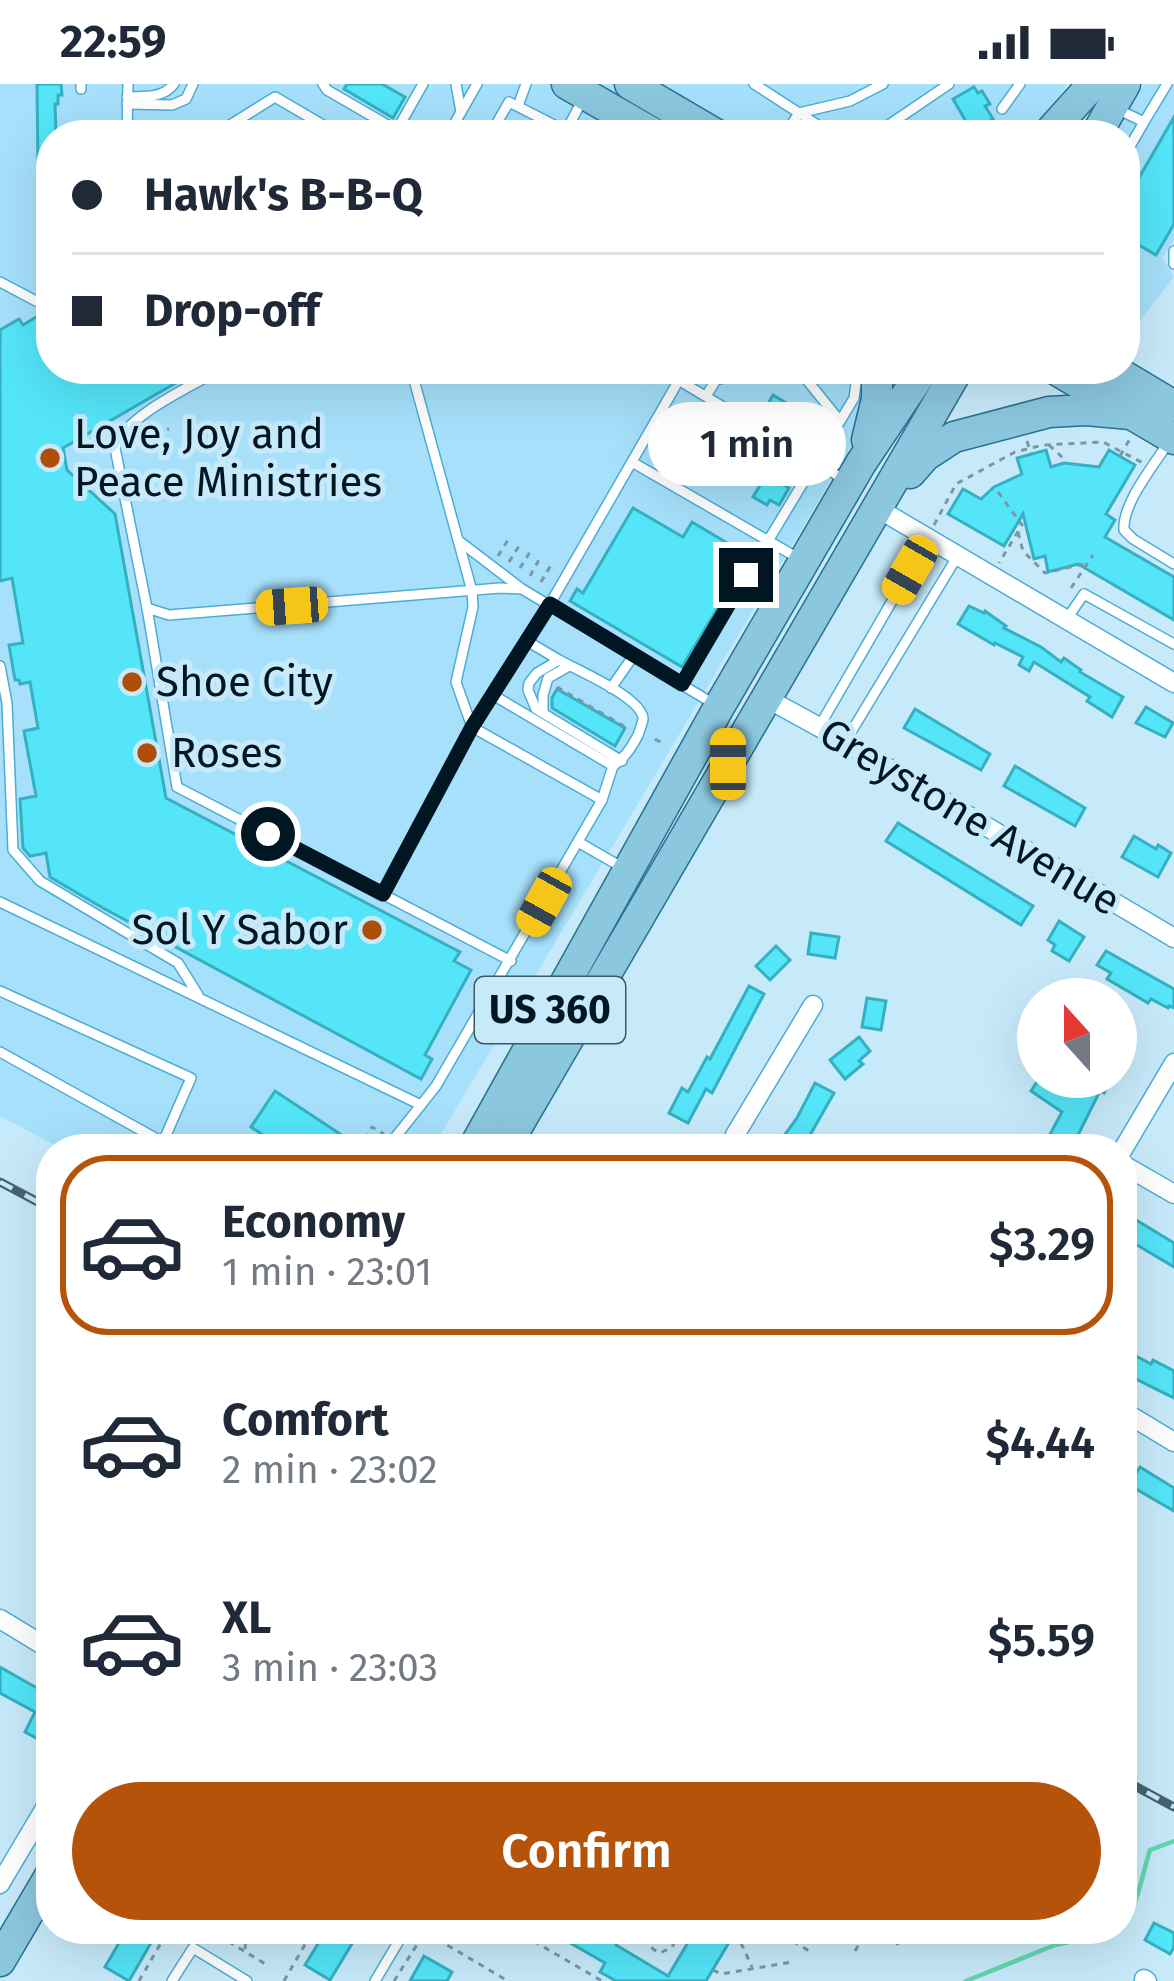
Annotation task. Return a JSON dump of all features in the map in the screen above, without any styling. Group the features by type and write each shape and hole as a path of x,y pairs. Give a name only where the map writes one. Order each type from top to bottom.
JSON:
{"main road":[{"path":"630,84 691,120"},
{"path":"576,89 609,120"},
{"path":"1070,120 1113,90"},
{"path":"1080,120 1113,90"},
{"path":"1102,120 1113,90"},
{"path":"1140,366 1174,391"},
{"path":"855,473 878,399 878,384"},
{"name":"US 360","path":"481,1134 719,707 855,473 913,384"},
{"name":"US 360","path":"513,1134 949,384"},
{"path":"1077,384 1133,423"},
{"path":"1137,384 1174,406"},
{"path":"877,508 925,456 954,437 1048,412 1086,410 1173,438"},
{"path":"759,640 759,683 766,698"},
{"path":"719,707 728,734 728,764"},
{"path":"0,1961 36,1900"},
{"path":"11,1981 36,1939"}],"street":[{"path":"877,508 931,533 957,556 1064,611 1174,682"},
{"name":"Greystone Avenue","path":"766,698 1174,938"},
{"path":"736,1134 814,1005"},
{"path":"1132,1134 1174,1064"},
{"path":"1137,1173 1174,1194"},
{"path":"1137,1420 1174,1442"},
{"path":"0,1619 36,1641"},
{"path":"0,1884 36,1823"}],"lane":[{"path":"127,120 128,84"},
{"path":"127,100 158,96 174,84"},
{"path":"127,100 172,105 186,99 194,84"},
{"path":"275,84 275,97"},
{"path":"323,84 376,120"},
{"path":"402,120 423,84"},
{"path":"456,84 461,112"},
{"path":"456,120 477,84"},
{"path":"518,106 526,84"},
{"path":"754,84 810,120"},
{"path":"795,120 800,113 850,101 883,84"},
{"path":"896,120 950,84"},
{"path":"1002,109 1020,84"},
{"path":"1140,129 1167,84"},
{"path":"569,120 576,89"},
{"path":"1113,90 1144,122"},
{"path":"238,120 275,97"},
{"path":"275,97 314,120"},
{"path":"499,120 509,102 545,120"},
{"path":"1174,251 1174,264"},
{"path":"0,282 36,301"},
{"path":"196,384 136,419 118,435 115,448 177,787 511,961"},
{"path":"415,384 472,591 473,608 456,682 472,727 602,800"},
{"path":"383,894 472,727 550,604 677,384"},
{"path":"686,384 816,460 855,473"},
{"path":"706,396 714,384"},
{"path":"810,384 840,421"},
{"path":"682,684 854,398 856,384"},
{"path":"1173,438 1131,502 1124,530 1174,564"},
{"path":"632,462 804,562"},
{"path":"819,727 931,533"},
{"path":"458,541 522,589 719,707"},
{"path":"845,742 957,556"},
{"path":"147,608 169,615 522,589"},
{"path":"1064,611 1084,594 1174,644"},
{"path":"398,1134 436,1086 511,961 644,720 633,703 611,688 564,667 526,641"},
{"path":"611,688 634,655"},
{"path":"0,666 7,703 13,850 40,881 178,963 198,995"},
{"path":"564,667 548,678 543,714 617,763"},
{"path":"493,695 617,763"},
{"path":"578,842 629,872"},
{"path":"0,902 421,1105"},
{"path":"0,991 190,1078 166,1134"},
{"path":"0,1052 149,1134"},
{"path":"375,1981 397,1944"},
{"path":"172,1981 193,1948 247,1981"}],"path":[{"path":"1122,454 1133,423"},
{"path":"144,436 169,429"},
{"path":"1026,434 1030,451"},
{"path":"931,533 956,484 1015,452 1103,442 1136,458"},
{"path":"1047,445 1066,464"},
{"path":"998,493 1022,525 998,565"},
{"path":"1018,532 1023,551 1045,573 1088,563"},
{"path":"497,557 508,540"},
{"path":"508,564 519,546"},
{"path":"519,570 530,552"},
{"path":"1064,611 1094,555"},
{"path":"530,576 540,559"},
{"path":"541,582 551,565"},
{"path":"564,667 556,687 627,728 622,738"},
{"path":"655,739 664,744"},
{"path":"368,1134 372,1127 382,1132"},
{"path":"139,1981 161,1944"},
{"path":"234,1944 267,1965"},
{"path":"242,1967 247,1944"},
{"path":"294,1981 285,1979 305,1944"},
{"path":"394,1981 416,1944"},
{"path":"447,1944 508,1981"},
{"path":"539,1944 602,1981"},
{"path":"650,1944 661,1953 674,1944"},
{"path":"742,1944 753,1969"},
{"path":"797,1944 811,1952"},
{"path":"855,1951 859,1944"},
{"path":"713,1970 721,1974 792,1962"}],"shaded area":[{"path":"0,84 1067,84 1046,120 36,120 36,384 888,384 441,1134 36,1135 0,1116"},
{"path":"1144,84 1174,84 1174,239 1163,258 1174,277 1140,321 1140,120 1124,120"}],"building":[{"path":"37,84 61,84 56,120 37,120"},
{"path":"347,84 382,84 405,97 393,118 344,89"},
{"path":"974,87 982,91 993,119 965,120 953,99"},
{"path":"1174,117 1174,224 1156,255 1140,246 1140,176"},
{"path":"36,317 36,384 174,384 63,448 67,470 115,514 166,798 460,952 454,961 471,970 425,1055 432,1059 421,1079 103,908 50,877 46,853 30,856 23,848 20,799 36,796 24,731 38,728 30,682 15,680 9,645 23,643 12,578 0,581 0,330 19,319 23,325"},
{"path":"773,395 826,427 812,450 760,418"},
{"path":"1046,450 1051,467 1064,463 1099,467 1109,450 1135,465 1106,514 1115,520 1105,537 1174,577 1174,620 1078,564 1048,572 1045,556 1034,559 1023,514 1004,546 948,514 963,489 981,499 1022,474 1017,458"},
{"path":"769,470 789,488 779,505 753,497"},
{"path":"633,508 683,537 692,522 749,556 682,667 570,601 577,589 583,593"},
{"path":"969,606 985,611 1004,628 1061,662 1064,658 1123,697 1112,717 1087,701 1090,697 1034,662 1029,671 1019,665 1023,657 958,624"},
{"path":"557,689 625,728 615,746 552,708"},
{"path":"1146,707 1173,723 1165,737 1136,723"},
{"path":"915,709 990,754 981,770 904,728"},
{"path":"1015,766 1085,808 1075,826 1004,786"},
{"path":"898,823 1033,906 1021,925 886,841"},
{"path":"1134,836 1171,853 1158,877 1122,857"},
{"path":"1059,921 1084,937 1069,961 1052,951 1055,945 1048,940"},
{"path":"811,933 839,937 835,958 808,954"},
{"path":"776,946 790,960 770,980 756,966"},
{"path":"1106,951 1174,989 1174,1008 1151,999 1148,1003 1137,997 1137,978 1108,978 1111,973 1097,965"},
{"path":"749,986 764,994 712,1093 706,1089 688,1123 669,1113 682,1088 688,1092 707,1057 710,1059"},
{"path":"867,998 886,1001 881,1030 862,1027"},
{"path":"859,1037 870,1051 845,1079 830,1060"},
{"path":"815,1083 834,1093 811,1134 785,1134"},
{"path":"275,1091 340,1134 262,1134 251,1127"},
{"path":"1041,1098 1096,1098 1078,1134 1050,1134 1062,1112"},
{"path":"1137,1220 1174,1243 1174,1267 1137,1245"},
{"path":"1137,1357 1174,1371 1174,1398 1137,1380"},
{"path":"1140,1467 1174,1488 1174,1511 1137,1490"},
{"path":"0,1667 36,1687 36,1738 25,1732 35,1712 0,1693"},
{"path":"1154,1923 1174,1933 1170,1954 1145,1940"},
{"path":"118,1944 150,1944 129,1981 105,1967"},
{"path":"318,1944 352,1944 330,1980 305,1965"},
{"path":"572,1944 617,1944 668,1976 687,1944 728,1944 706,1981 616,1981 600,1972 605,1963"},
{"path":"424,1956 452,1972 447,1981 410,1981"}],"waterway":[{"path":"1137,1896 1150,1850 1174,1841"},
{"path":"966,1981 1060,1944"}],"railway":[{"path":"0,1182 36,1201"},
{"path":"1137,1787 1174,1807"}],"place":[{"name":"Love, Joy and Peace Ministries","path":"50,458"},
{"name":"Shoe City","path":"132,682"},
{"name":"Roses","path":"147,753"},
{"name":"Sol Y Sabor","path":"372,930"}],"route":[{"path":"268,834 383,894 472,727 550,604 682,684 746,575"}]}
